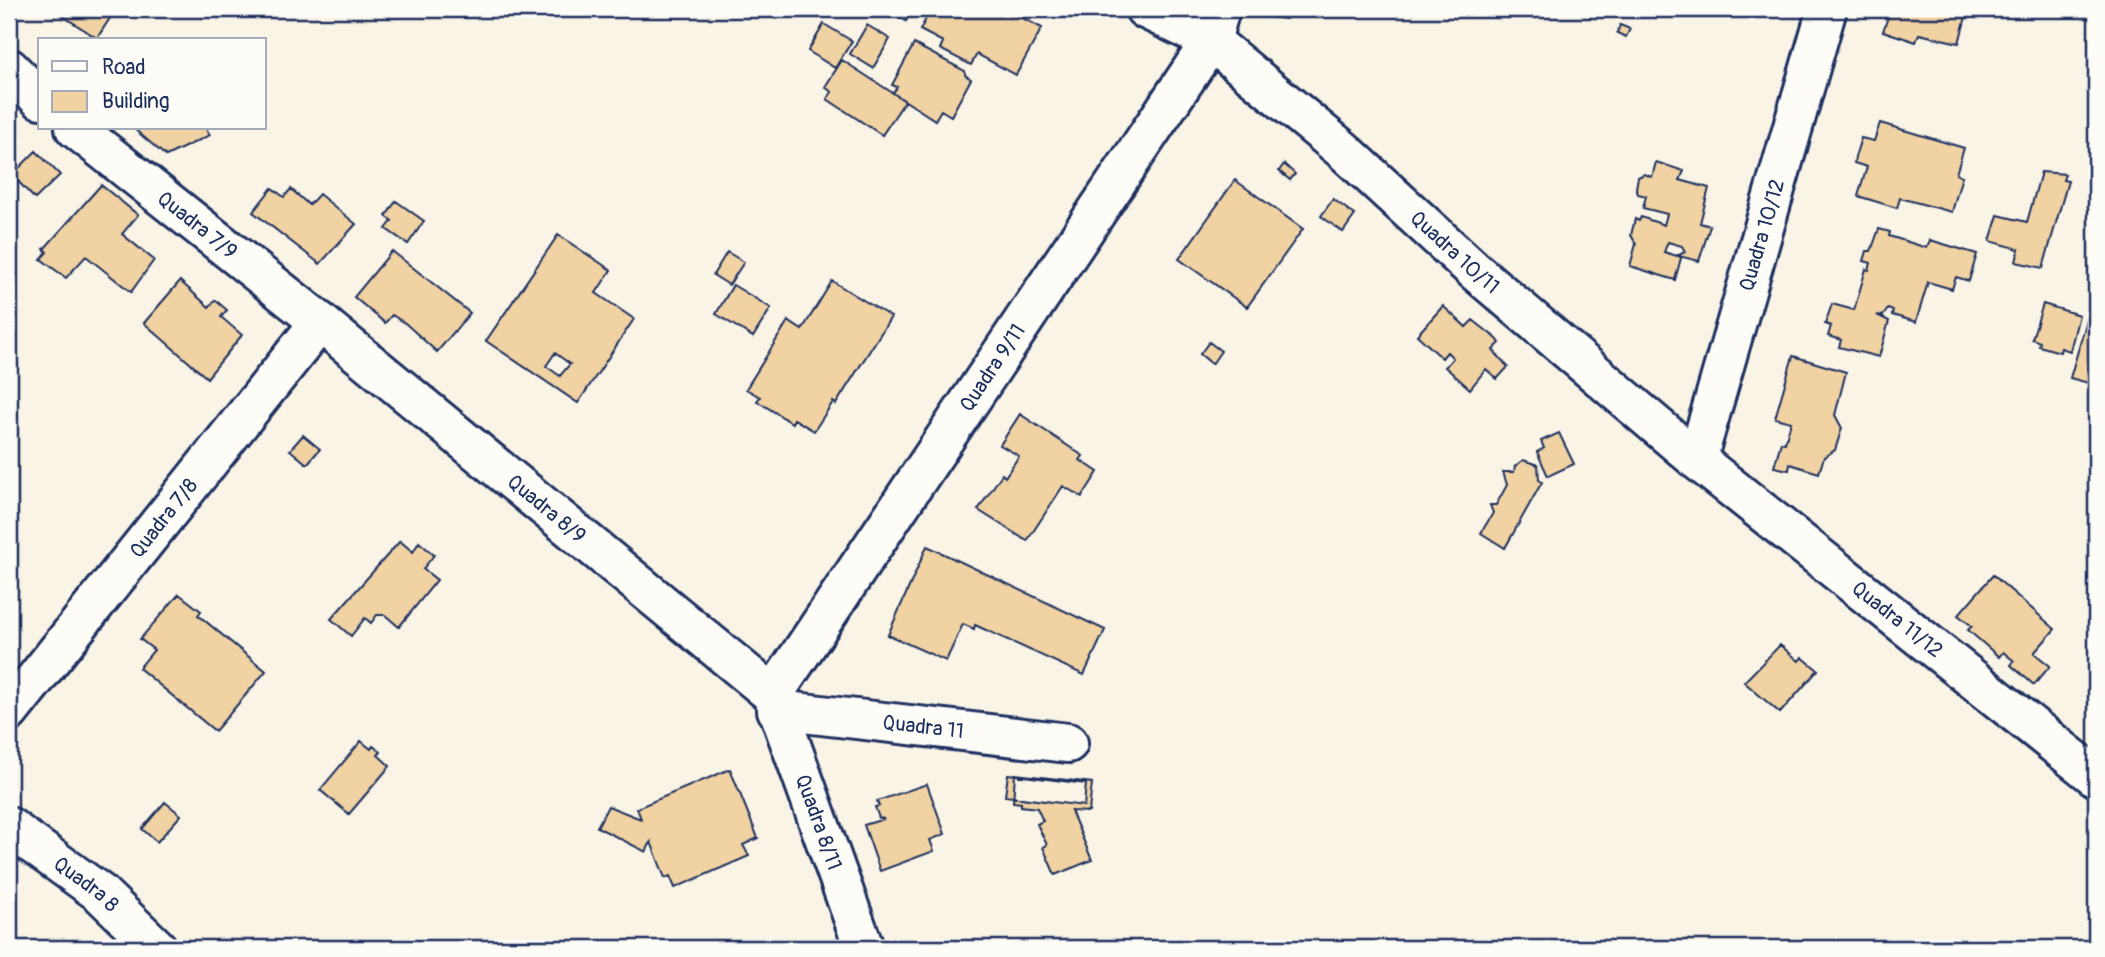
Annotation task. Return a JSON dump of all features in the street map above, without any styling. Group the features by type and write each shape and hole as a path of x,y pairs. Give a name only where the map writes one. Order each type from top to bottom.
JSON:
{"street":[{"name":"Quadra 10/11","path":"1145,9 1216,25 1343,150 1476,272 1698,460"},
{"name":"Quadra 10/12","path":"1698,460 1827,9"},
{"name":"Quadra 9/11","path":"775,703 1216,25"},
{"path":"9,68 38,97"},
{"name":"Quadra 7/9","path":"78,130 320,322"},
{"name":"Quadra 8/9","path":"320,322 775,703"},
{"name":"Quadra 7/8","path":"9,712 320,322"},
{"name":"Quadra 11/12","path":"1698,460 2096,777"},
{"name":"Quadra 11","path":"775,703 1068,743"},
{"name":"Quadra 8/11","path":"775,703 864,948"},
{"name":"Quadra 8","path":"9,827 100,893 157,948"}],"building":[{"path":"52,9 116,9 97,38"},
{"path":"886,9 913,9 906,21"},
{"path":"931,9 981,9 988,13 990,9 1005,9 1042,28 1016,75 977,54 971,65 940,49 943,42 920,30"},
{"path":"1248,9 1286,9 1286,19 1247,15"},
{"path":"1882,9 1968,9 1959,43 1919,34 1916,42 1883,31 1889,14 1881,12"},
{"path":"824,24 852,41 835,68 808,51"},
{"path":"867,25 890,39 873,68 850,54"},
{"path":"1620,25 1630,29 1626,37 1617,33"},
{"path":"914,44 965,71 965,75 971,79 951,116 941,110 935,120 893,93 897,87 892,85"},
{"path":"842,60 905,101 882,135 827,99 832,92 825,87"},
{"path":"1880,123 1964,148 1956,174 1962,176 1952,212 1900,198 1897,208 1858,196 1867,167 1854,163 1855,157 1861,138 1874,141"},
{"path":"135,130 207,130 210,135 166,156"},
{"path":"36,151 60,175 35,199 12,175"},
{"path":"1656,162 1684,171 1680,180 1709,188 1700,223 1710,226 1699,261 1679,256 1681,258 1675,280 1630,266 1636,244 1631,235 1635,219 1639,221 1641,217 1664,225 1667,214 1643,208 1646,196 1638,194 1638,177 1644,174 1652,177","holes":["1668,242 1682,246 1685,252 1677,256 1664,252"]},
{"path":"1284,164 1295,174 1290,180 1279,171"},
{"path":"2041,172 2065,174 2063,180 2068,181 2043,268 2016,262 2019,249 1990,241 1998,215 2027,222"},
{"path":"1235,180 1303,229 1247,307 1179,259"},
{"path":"101,185 138,215 122,234 154,260 131,292 86,256 66,278 41,259 47,252 44,249"},
{"path":"272,188 284,197 291,189 309,205 319,194 356,224 320,264 253,212"},
{"path":"1333,199 1355,215 1343,232 1321,216"},
{"path":"396,201 424,221 408,244 386,229 392,221 386,216"},
{"path":"1879,229 1890,232 1889,236 1927,248 1930,240 1977,254 1969,281 1956,277 1952,289 1928,282 1916,322 1892,315 1893,311 1888,309 1883,316 1877,315 1889,321 1879,357 1839,347 1841,340 1828,336 1831,326 1825,324 1832,304 1854,310 1866,269 1869,270 1871,263 1864,261 1867,251 1871,251"},
{"path":"558,235 611,270 596,293 634,319 578,403 486,341","holes":["555,353 570,364 560,376 546,366"]},
{"path":"392,251 470,313 437,352 405,323 392,315 385,323 354,297"},
{"path":"727,252 744,262 729,285 713,275"},
{"path":"180,281 209,307 215,300 227,310 221,317 242,335 207,378 144,323"},
{"path":"832,281 891,317 836,404 833,402 814,431 794,419 792,423 757,401 760,397 746,389 788,321 802,330"},
{"path":"733,285 771,308 753,337 716,314"},
{"path":"2092,303 2096,304 2096,385 2070,378"},
{"path":"2043,304 2079,315 2070,351 2061,348 2060,352 2039,346 2040,342 2032,339"},
{"path":"1443,306 1466,327 1473,320 1500,343 1493,350 1508,367 1497,379 1486,369 1470,389 1445,367 1453,358 1447,352 1442,358 1417,335"},
{"path":"1209,342 1221,351 1212,364 1200,354"},
{"path":"1793,356 1846,372 1835,415 1842,428 1835,450 1824,457 1819,473 1790,464 1789,470 1774,467 1781,442 1785,443 1791,422 1775,418"},
{"path":"1020,414 1083,456 1080,460 1098,472 1082,497 1063,486 1027,541 978,510 1002,474 1005,477 1019,456 1000,445"},
{"path":"1559,433 1574,464 1548,476 1537,452 1544,448 1541,441"},
{"path":"303,435 320,449 307,464 290,450"},
{"path":"1523,460 1538,465 1539,480 1542,482 1505,548 1481,533 1493,513 1490,505 1496,505 1507,485 1503,472 1514,472 1515,466"},
{"path":"400,541 413,552 419,542 434,555 423,569 437,580 399,627 385,615 377,615 371,623 365,618 351,636 331,619"},
{"path":"927,546 1105,630 1084,675 975,625 974,629 963,624 946,661 888,635"},
{"path":"1993,575 2055,629 2034,653 2050,666 2034,685 2011,665 2014,661 2003,652 1999,657 1968,630 1972,626 1958,615"},
{"path":"179,594 201,611 198,615 266,671 215,731 139,668 154,650 140,639"},
{"path":"1780,645 1799,661 1802,657 1818,670 1780,713 1744,682"},
{"path":"361,741 371,749 373,746 381,752 378,755 390,766 349,814 320,790"},
{"path":"730,769 758,838 743,845 749,856 675,888 670,876 665,878 651,842 646,852 597,827 608,806 641,819 637,808"},
{"path":"1008,774 1086,784 1084,806 1005,796"},
{"path":"1015,774 1092,783 1089,812 1071,811 1092,860 1055,875 1043,847 1047,845 1037,824 1043,821 1037,808 1013,802"},
{"path":"927,784 945,834 930,840 934,851 880,871 864,825 884,819 879,818 875,807 879,806 877,801"},
{"path":"165,802 181,815 157,842 142,829"}]}
